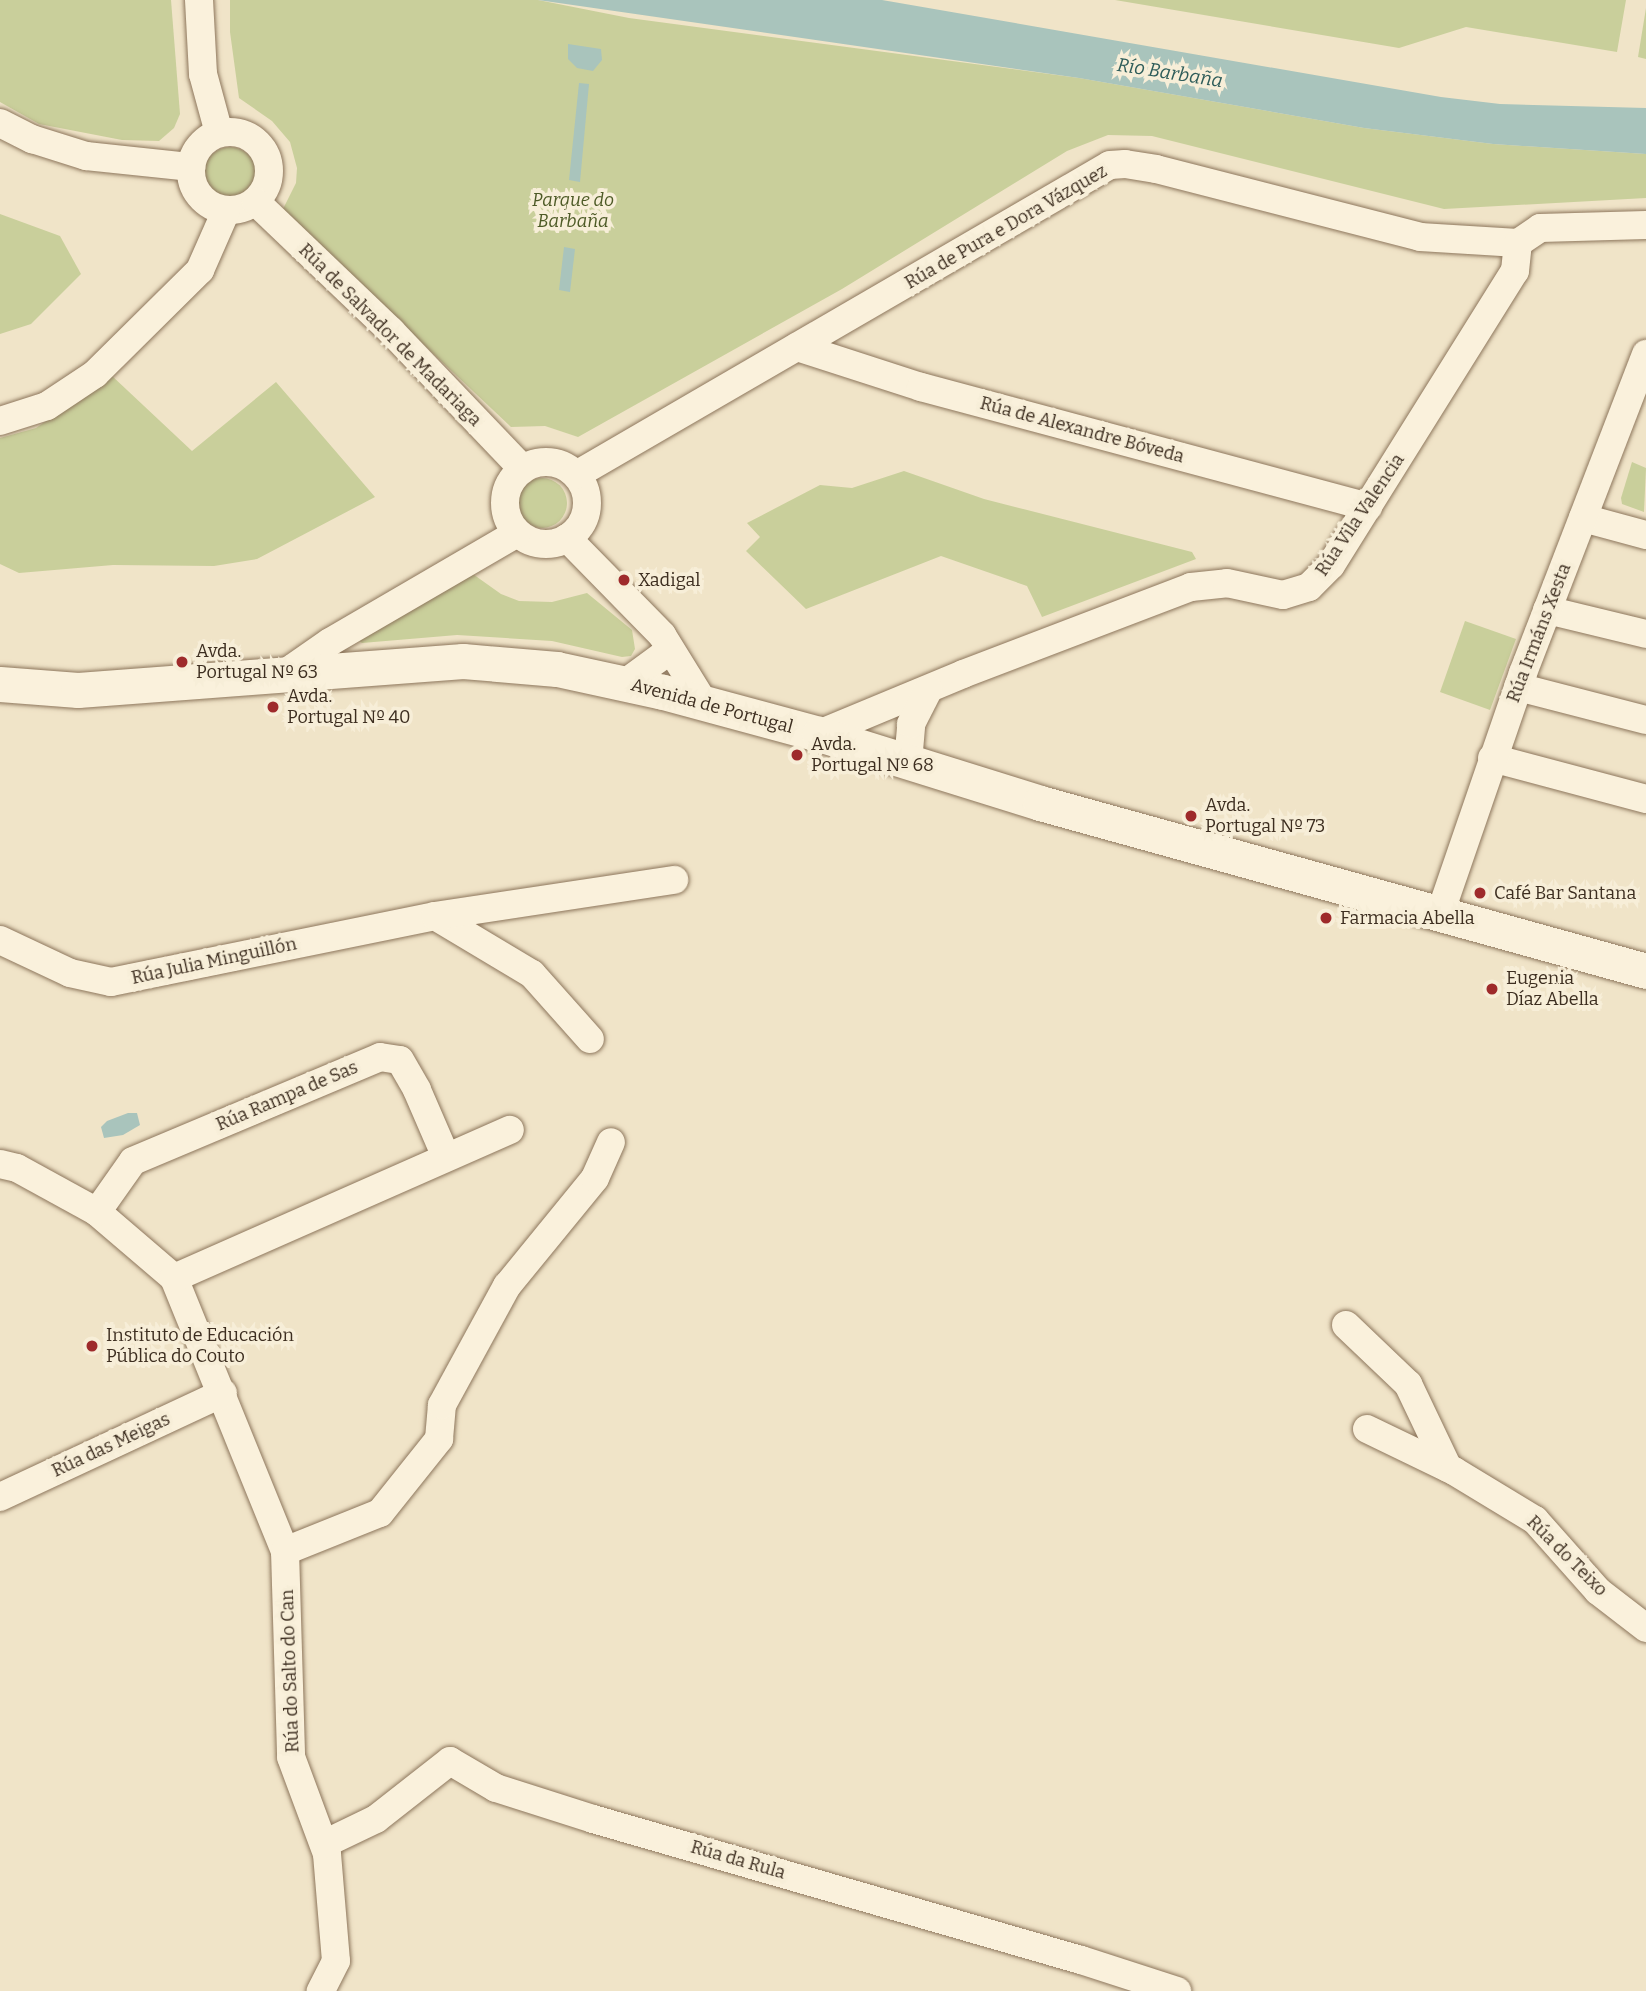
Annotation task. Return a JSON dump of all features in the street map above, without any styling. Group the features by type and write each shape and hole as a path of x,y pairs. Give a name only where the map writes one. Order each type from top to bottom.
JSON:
{"street":[{"path":"199,0 203,74 219,133"},
{"path":"0,123 32,139 86,156 191,167"},
{"path":"234,131 249,136 261,146 269,159 270,175 265,190 256,202 242,209 226,211 212,206 200,197 192,183 191,167 195,152 205,140 219,133 234,131"},
{"name":"Rúa de Pura e Dora Vázquez","path":"576,475 1110,165 1125,164 1156,169 1420,237 1518,243"},
{"name":"Rúa de Salvador de Madariaga","path":"256,202 391,331 523,469"},
{"path":"0,421 47,407 95,374 200,270 226,211"},
{"path":"1518,243 1540,228 1646,225"},
{"name":"Rúa Vila Valencia","path":"818,734 1191,587 1227,583 1276,594 1296,593 1321,578 1515,271 1518,243"},
{"name":"Rúa de Alexandre Bóveda","path":"797,347 902,381 1368,507"},
{"name":"Rúa Irmáns Xesta","path":"1440,914 1517,687 1644,369"},
{"path":"551,462 576,475 583,485 587,508 577,530 567,538 541,544 517,533 505,512 505,499 508,487 523,469 551,462"},
{"path":"1583,519 1646,535"},
{"path":"325,656 517,533"},
{"path":"567,538 662,646 704,703"},
{"path":"1548,610 1646,634"},
{"path":"625,683 662,646"},
{"path":"662,646 663,692"},
{"name":"Avenida de Portugal","path":"0,684 78,690 284,674 325,656 431,663 492,662 556,669 663,692 818,734 1054,806 1646,971"},
{"path":"1517,687 1646,720"},
{"path":"908,762 911,724 928,690"},
{"path":"863,747 894,704"},
{"path":"1492,758 1646,799"},
{"name":"Rúa Julia Minguillón","path":"0,940 69,973 111,982 435,916 674,880"},
{"path":"435,916 532,974 590,1039"},
{"name":"Rúa Rampa de Sas","path":"97,1212 133,1161 380,1057 400,1060 417,1090 446,1157"},
{"path":"174,1278 510,1130"},
{"path":"0,1164 17,1168 97,1212 174,1278 285,1550 380,1513 439,1439 442,1405 507,1286 595,1178 611,1142"},
{"path":"1346,1325 1408,1384 1429,1422 1448,1468"},
{"name":"Rúa das Meigas","path":"0,1497 223,1393"},
{"name":"Rúa do Teixo","path":"1367,1429 1448,1468 1535,1520 1598,1591 1646,1628"},
{"name":"Rúa do Salto do Can","path":"285,1550 292,1757 327,1854 335,1961 321,1991"},
{"name":"Rúa da Rula","path":"324,1844 376,1819 450,1761 496,1788 593,1819 1081,1960 1177,1991"}],"green space":[{"path":"0,0 171,0 180,114 174,128 159,141 122,140 39,124 0,102"},
{"name":"Parque do Barbaña","path":"230,0 538,0 629,18 1079,78 1364,128 1493,144 1646,154 1646,198 1444,209 1152,136 1108,135 1067,151 842,289 578,437 545,426 511,427 282,211 296,183 297,168 290,142 272,121 239,98 230,32"},
{"path":"1115,0 1626,0 1617,52 1466,27 1399,48"},
{"path":"1646,8 1646,59 1638,57"},
{"path":"230,147 240,149 248,155 254,163 254,183 248,191 240,197 230,199 220,197 212,191 206,183 204,173 206,163 212,155 220,149"},
{"path":"0,214 60,236 81,274 31,324 0,334"},
{"path":"111,375 192,451 276,382 375,497 257,559 214,566 113,565 19,573 0,564 0,438 36,428"},
{"path":"1632,462 1646,468 1644,512 1622,504 1621,498"},
{"path":"904,471 984,499 1192,552 1196,559 1042,617 1027,586 941,556 806,609 746,551 760,537 747,523 820,485 852,488"},
{"path":"542,478 560,485 567,503 560,521 542,528 524,521 517,503 524,485"},
{"path":"470,572 501,594 519,601 552,602 587,593 632,630 635,649 631,656 622,657 552,641 457,635 362,643 358,640"},
{"path":"1465,621 1516,639 1490,710 1440,692"}],"water":[{"name":"Río Barbaña","path":"538,0 882,0 1441,97 1500,104 1646,108 1646,154 1493,144 1364,128 1079,78"},
{"path":"568,44 601,49 602,60 593,71 577,68 568,59"},
{"path":"579,83 589,84 580,182 569,180"},
{"path":"564,247 575,249 570,292 559,290"},
{"path":"128,1113 137,1113 140,1125 123,1135 104,1138 101,1127 107,1121"}],"place":[{"name":"Xadigal","path":"624,580"},
{"name":"Avda. Portugal Nº 63","path":"182,662"},
{"name":"Avda. Portugal Nº 40","path":"273,707"},
{"name":"Avda. Portugal Nº 68","path":"797,755"},
{"name":"Avda. Portugal Nº 73","path":"1191,816"},
{"name":"Café Bar Santana","path":"1480,893"},
{"name":"Farmacia Abella","path":"1326,918"},
{"name":"Eugenia Díaz Abella","path":"1492,989"},
{"name":"Instituto de Educación Pública do Couto","path":"92,1346"}]}
